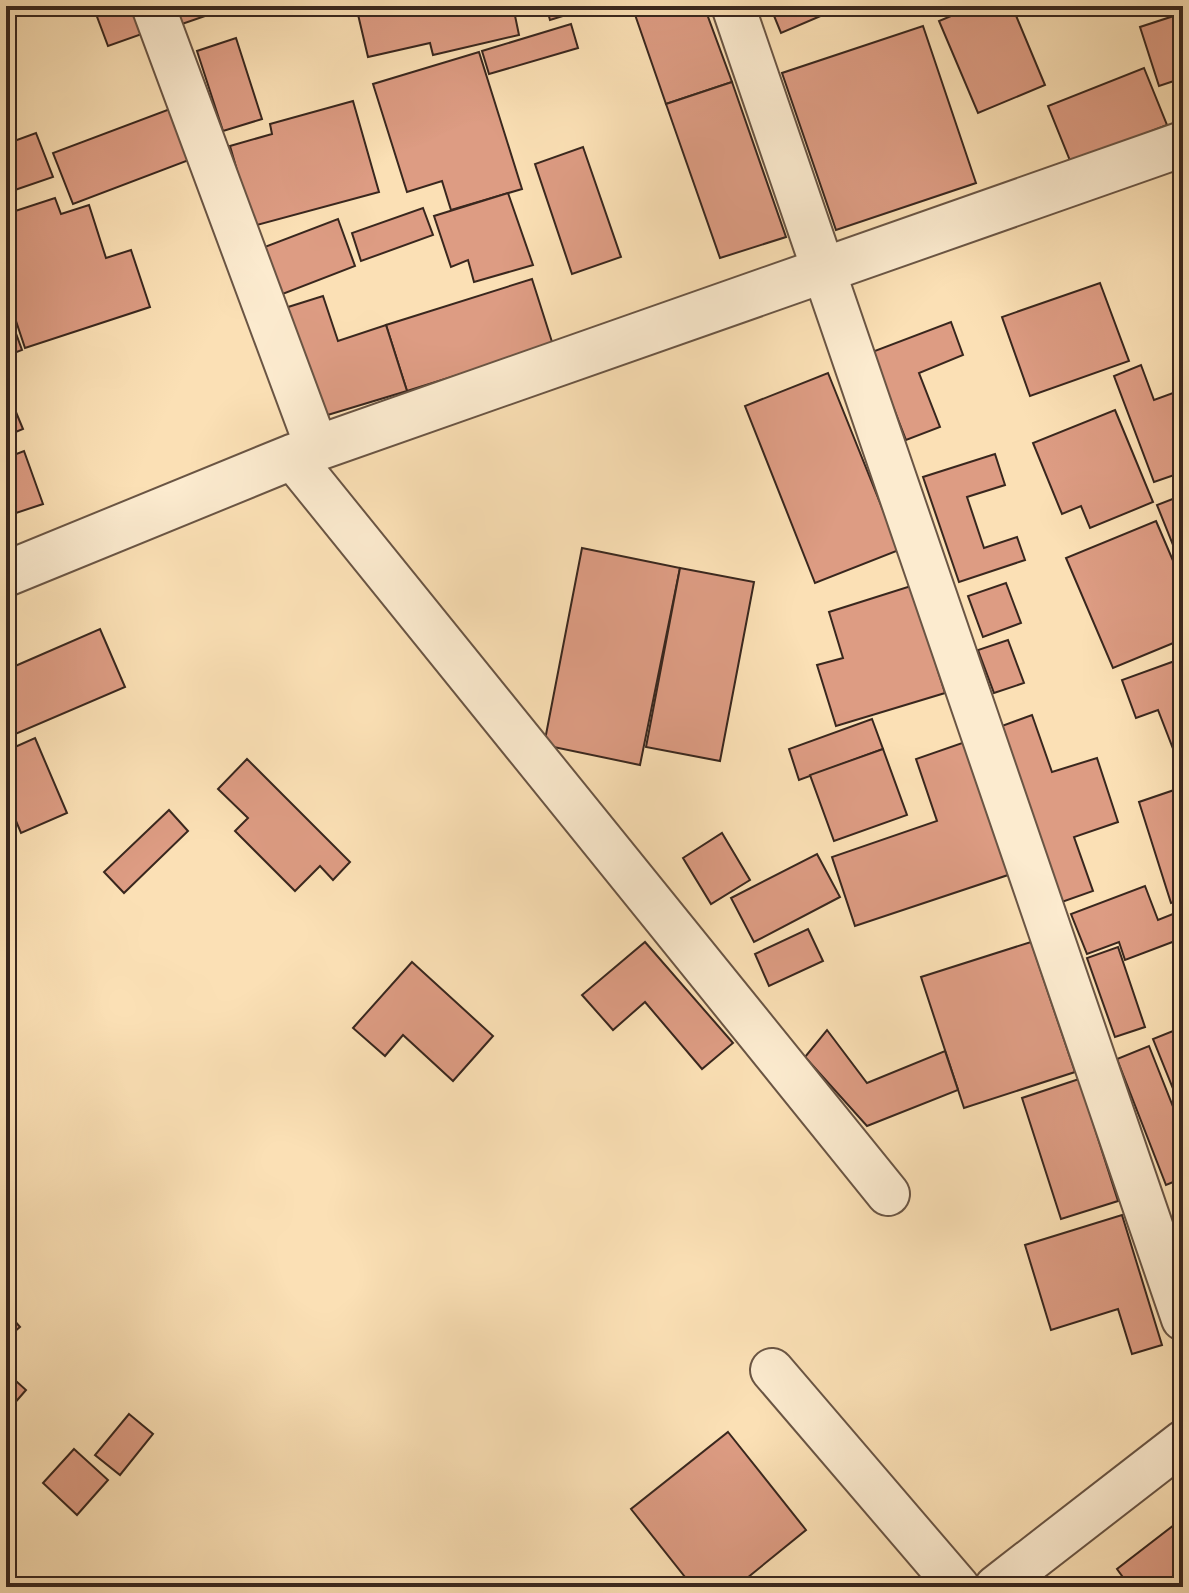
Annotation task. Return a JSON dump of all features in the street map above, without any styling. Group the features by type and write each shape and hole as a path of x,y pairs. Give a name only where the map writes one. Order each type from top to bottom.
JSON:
{"street":[{"path":"153,6 304,452 888,1194"},
{"path":"733,6 1183,1319"},
{"path":"6,574 304,452 1183,144"},
{"path":"772,1370 958,1587"},
{"path":"996,1587 1183,1442"}],"building":[{"path":"93,6 132,6 142,34 108,46"},
{"path":"175,6 234,6 182,24"},
{"path":"356,6 513,6 519,35 433,55 430,43 368,57"},
{"path":"546,6 595,6 550,20"},
{"path":"632,6 704,6 732,82 666,104"},
{"path":"770,6 844,6 781,33"},
{"path":"975,6 1012,6 1045,85 978,113 939,21"},
{"path":"1183,13 1183,78 1159,86 1140,27"},
{"path":"571,24 578,48 489,74 482,51"},
{"path":"923,26 976,183 836,230 782,73"},
{"path":"236,38 262,119 223,131 197,51"},
{"path":"479,52 522,189 451,210 442,181 407,192 373,84"},
{"path":"1144,68 1167,125 1071,163 1048,106"},
{"path":"732,82 786,237 720,258 666,104"},
{"path":"353,101 379,192 253,226 230,146 272,134 270,124"},
{"path":"170,109 189,160 73,204 53,153"},
{"path":"36,133 53,177 6,193 6,144"},
{"path":"583,147 621,257 572,274 535,164"},
{"path":"508,193 533,265 474,282 468,260 451,267 434,216"},
{"path":"55,198 61,214 89,205 106,258 131,250 150,307 25,348 6,291 6,214"},
{"path":"423,208 433,235 361,261 352,233"},
{"path":"338,219 355,266 280,295 262,248"},
{"path":"532,279 553,345 407,391 386,325"},
{"path":"1100,283 1129,361 1030,396 1002,317"},
{"path":"323,296 338,341 386,325 407,391 321,417 285,308"},
{"path":"6,306 22,350 6,356"},
{"path":"951,322 963,355 919,373 940,427 906,440 872,352"},
{"path":"1141,365 1154,400 1173,393 1183,420 1183,472 1154,482 1114,376"},
{"path":"828,373 899,550 815,583 745,406"},
{"path":"6,388 23,429 6,436"},
{"path":"1115,410 1153,502 1090,528 1081,506 1062,514 1033,443"},
{"path":"24,451 43,504 13,514 6,495 6,458"},
{"path":"995,454 1005,485 967,497 984,548 1017,537 1025,560 959,582 923,477"},
{"path":"1183,495 1183,570 1157,505"},
{"path":"1156,521 1183,584 1183,639 1113,668 1066,558"},
{"path":"582,548 680,568 640,765 544,745"},
{"path":"680,568 754,582 720,761 646,747"},
{"path":"1006,583 1021,623 983,637 968,596"},
{"path":"911,586 945,693 836,726 817,665 843,658 829,612"},
{"path":"100,629 125,687 6,738 6,670"},
{"path":"1008,640 1024,683 994,693 978,650"},
{"path":"1183,658 1183,757 1177,759 1158,710 1136,718 1122,680"},
{"path":"1032,715 1052,772 1097,758 1118,822 1074,837 1093,891 1059,903 999,727"},
{"path":"872,719 883,749 799,780 789,749"},
{"path":"35,738 67,813 21,833 6,797 6,751"},
{"path":"968,741 1014,873 855,926 832,857 937,821 916,759"},
{"path":"883,749 907,815 834,841 810,775"},
{"path":"247,759 350,862 333,880 320,866 295,891 235,831 248,818 218,789"},
{"path":"1183,787 1183,899 1171,903 1139,802"},
{"path":"169,810 188,831 124,893 104,872"},
{"path":"722,833 750,880 711,904 683,858"},
{"path":"817,854 840,897 754,942 731,898"},
{"path":"1145,886 1158,920 1183,910 1183,938 1125,960 1119,942 1087,954 1071,914"},
{"path":"808,929 823,961 769,986 755,954"},
{"path":"645,942 733,1043 702,1069 645,1002 613,1030 582,995"},
{"path":"1031,942 1075,1072 964,1108 921,977"},
{"path":"1118,947 1145,1027 1115,1037 1087,958"},
{"path":"412,962 493,1036 453,1081 403,1035 385,1056 353,1028"},
{"path":"1183,1027 1183,1098 1178,1101 1153,1039"},
{"path":"827,1030 867,1083 945,1051 958,1090 867,1126 805,1057"},
{"path":"1149,1046 1183,1132 1183,1178 1166,1185 1117,1059"},
{"path":"1079,1079 1118,1201 1061,1219 1022,1098"},
{"path":"1122,1215 1162,1345 1132,1354 1118,1309 1051,1330 1025,1245"},
{"path":"6,1311 20,1327 6,1339"},
{"path":"6,1372 26,1390 6,1413"},
{"path":"129,1414 153,1434 120,1475 95,1455"},
{"path":"728,1432 806,1530 736,1587 693,1587 631,1509"},
{"path":"74,1449 108,1480 77,1515 43,1483"},
{"path":"1183,1518 1183,1587 1130,1587 1117,1569"}]}
